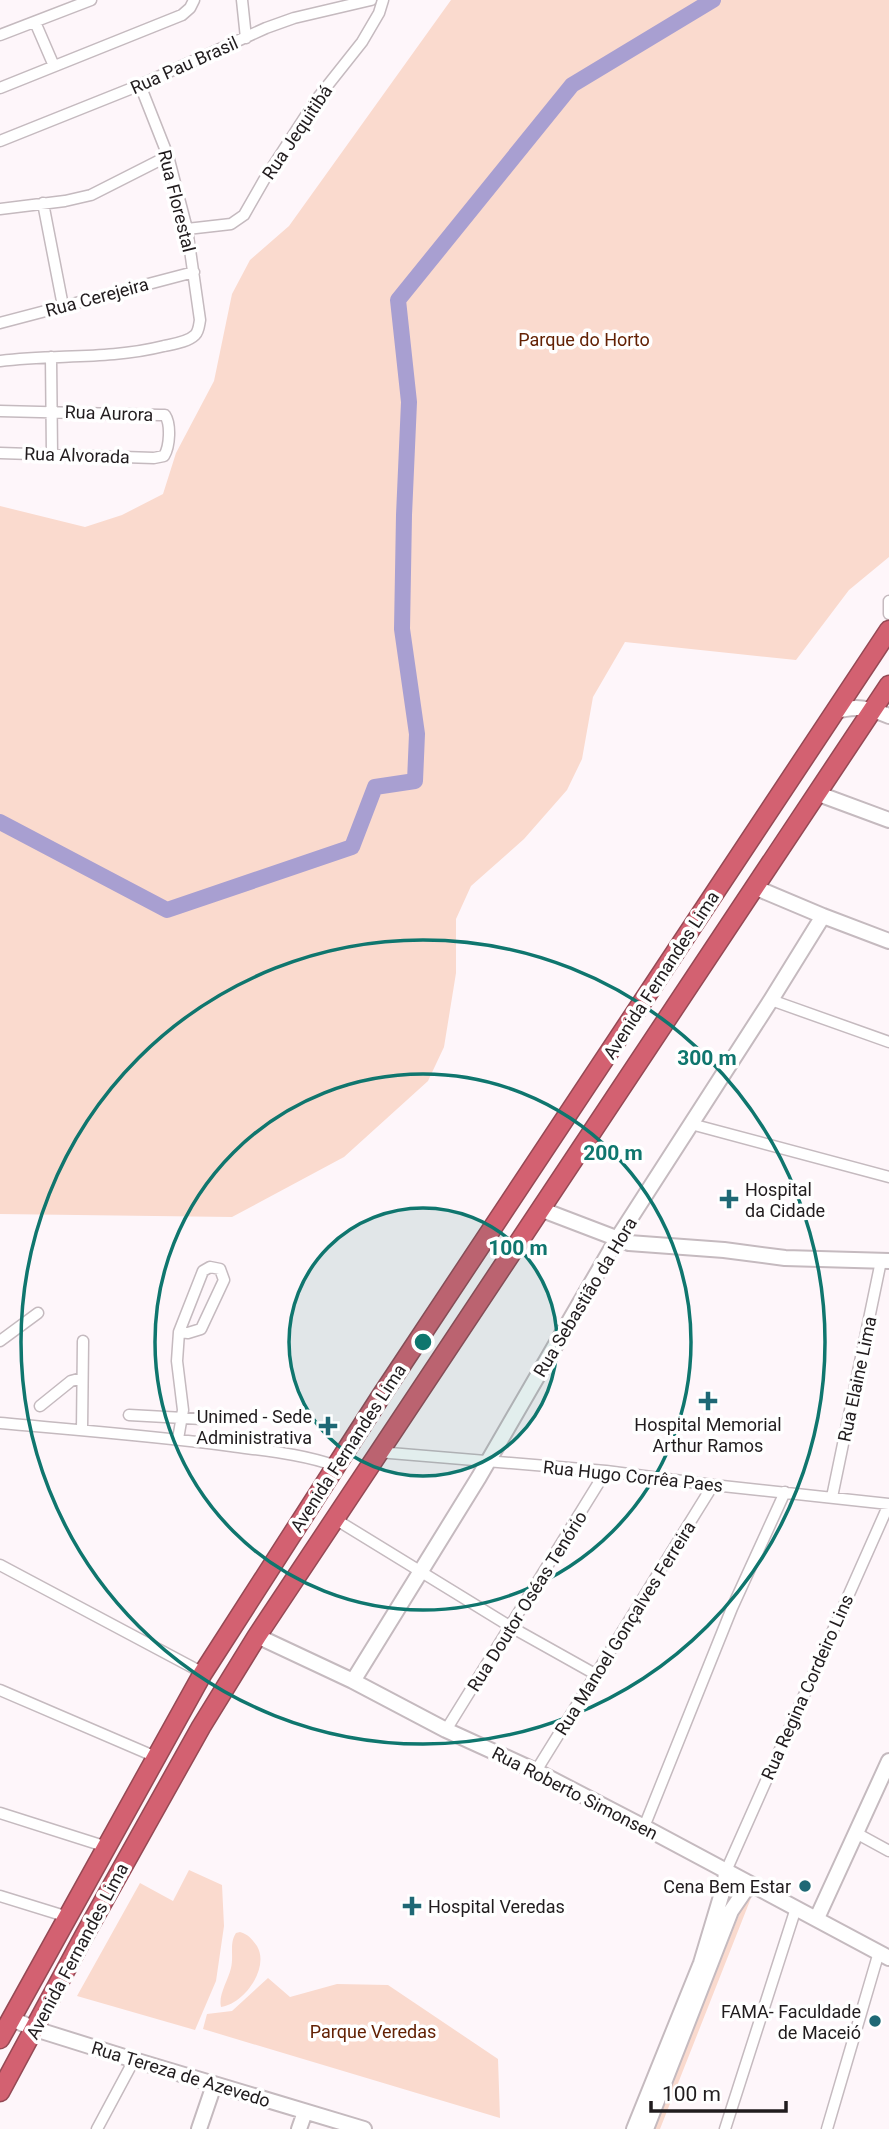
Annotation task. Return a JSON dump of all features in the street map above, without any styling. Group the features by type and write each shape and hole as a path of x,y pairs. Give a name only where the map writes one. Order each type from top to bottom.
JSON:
{"highway":[{"name":"Avenida Fernandes Lima","path":"0,2039 6,2017 68,1917 203,1673 336,1466 889,630"},
{"name":"Avenida Fernandes Lima","path":"0,2092 188,1749 257,1636 816,793 881,713 889,685"}],"street":[{"path":"0,36 91,0"},
{"path":"0,88 182,15 194,0"},
{"path":"242,0 246,37"},
{"name":"Rua Pau Brasil","path":"0,141 140,85 294,18 352,2 372,0"},
{"name":"Rua Jequitibá","path":"187,229 231,224 244,215 316,100 362,42 379,13 383,0"},
{"path":"35,22 54,66"},
{"name":"Rua Florestal","path":"51,357 121,355 174,344 193,337 198,331 200,320 187,229 168,156 140,85"},
{"path":"0,209 91,195 168,156"},
{"path":"43,204 63,306"},
{"name":"Rua Cerejeira","path":"0,323 194,272"},
{"path":"0,361 51,357 52,455"},
{"name":"Rua Aurora","path":"0,411 165,415 169,421 167,451 164,456 154,458"},
{"name":"Rua Alvorada","path":"0,453 154,458"},
{"path":"889,601 889,614"},
{"path":"834,712 854,707 881,713"},
{"path":"816,793 889,820"},
{"path":"754,887 889,941"},
{"name":"Rua Sebastião da Hora","path":"353,1681 488,1462 617,1239 772,1000 822,916"},
{"path":"772,1000 889,1042"},
{"path":"691,1124 889,1177"},
{"path":"540,1209 629,1243 724,1250 785,1258 885,1261"},
{"name":"Rua Elaine Lima","path":"832,1497 885,1261"},
{"path":"178,1439 183,1406 177,1361 179,1332 203,1271 209,1267 217,1267 223,1272 224,1280 201,1329 188,1333 179,1332"},
{"path":"0,1341 38,1313"},
{"path":"82,1430 83,1341"},
{"path":"40,1406 71,1381 82,1378"},
{"path":"129,1415 202,1419"},
{"path":"0,1423 178,1439 302,1456 336,1466"},
{"name":"Rua Hugo Corrêa Paes","path":"378,1452 606,1471 889,1504"},
{"name":"Rua Doutor Oséas Tenório","path":"446,1730 606,1471"},
{"name":"Rua Manoel Gonçalves Ferreira","path":"536,1771 713,1485"},
{"path":"644,1826 732,1608 785,1492"},
{"name":"Rua Regina Cordeiro Lins","path":"726,1871 889,1504"},
{"path":"335,1519 511,1627 595,1674"},
{"path":"0,1565 203,1673"},
{"name":"Rua Roberto Simonsen","path":"257,1636 353,1681 446,1730 536,1771 884,1955"},
{"path":"0,1690 156,1757"},
{"path":"817,1918 889,1761"},
{"path":"0,1813 107,1847"},
{"path":"856,1833 889,1851"},
{"path":"634,2129 701,1963 725,1883 726,1871"},
{"path":"646,2129 731,1911 752,1885"},
{"path":"0,1896 68,1917"},
{"path":"725,2129 796,1908"},
{"path":"827,2129 884,1955"},
{"name":"Rua Tereza de Azevedo","path":"6,2017 35,2029 134,2060 364,2129"},
{"path":"97,2129 134,2060"},
{"path":"199,2129 214,2085"},
{"path":"299,2129 305,2112"}],"green space":[{"name":"Parque do Horto","path":"451,0 889,0 889,557 849,590 796,660 625,642 593,697 582,759 567,790 524,839 471,886 456,919 456,973 444,1047 428,1081 344,1157 232,1217 0,1214 0,506 85,527 122,515 163,494 176,453 214,381 232,294 250,260 289,226"},
{"path":"189,1870 222,1885 224,1926 216,1981 195,2030 77,1996 140,1883 173,1901"},
{"path":"746,1897 751,1898 660,2129 654,2129"},
{"path":"236,1933 246,1934 257,1946 260,1964 246,1992 221,2007 222,1993 231,1968 233,1941"},
{"name":"Parque Veredas","path":"268,1978 290,1997 337,1984 388,1985 498,2059 500,2118 203,2029 207,2014 232,2011"}],"waterway":[{"path":"0,822 167,910 352,847 375,787 415,781 417,734 402,629 409,402 398,300 572,85 713,0"}],"place":[{"name":"Hospital da Cidade","path":"729,1199"},
{"name":"Hospital Memorial Arthur Ramos","path":"708,1401"},
{"name":"Unimed - Sede Administrativa","path":"328,1426"},
{"name":"Cena Bem Estar","path":"805,1886"},
{"name":"Hospital Veredas","path":"412,1906"},
{"name":"FAMA- Faculdade de Maceió","path":"875,2021"}]}
